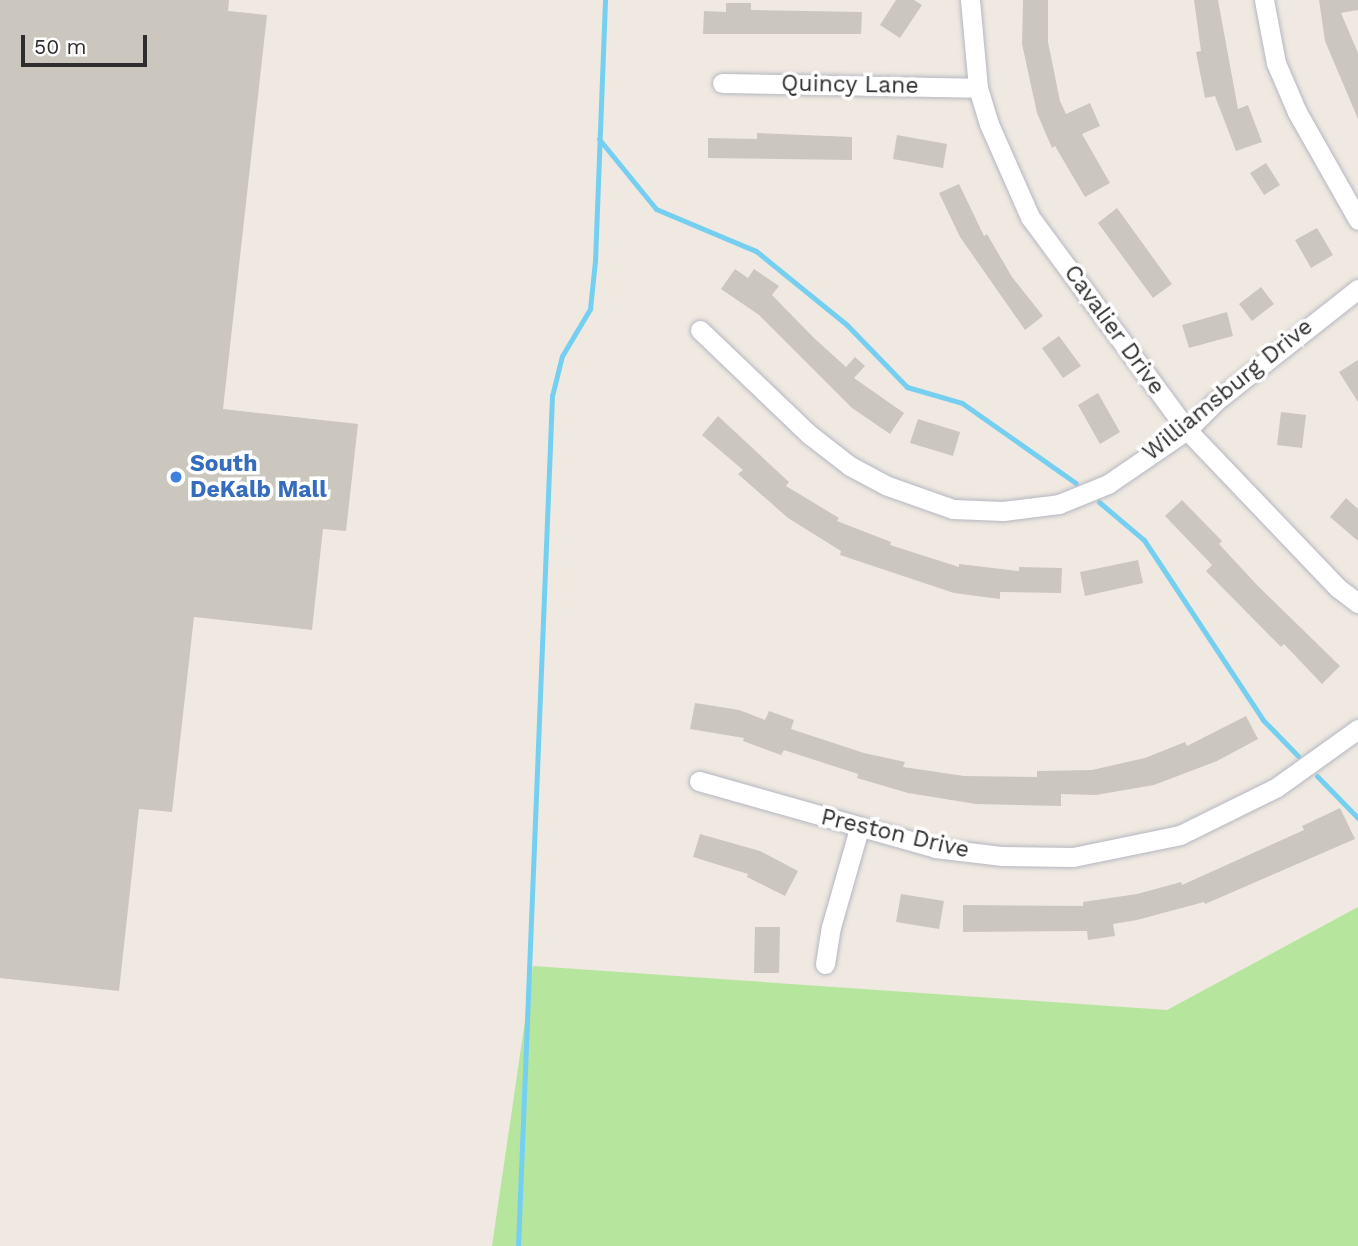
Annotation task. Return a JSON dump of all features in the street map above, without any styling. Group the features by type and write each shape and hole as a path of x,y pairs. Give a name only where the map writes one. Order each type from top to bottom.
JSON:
{"street":[{"name":"Cavalier Drive","path":"970,0 978,88 989,124 1030,217 1187,430 1338,588 1358,603"},
{"path":"1264,0 1276,63 1291,100 1358,220"},
{"name":"Quincy Lane","path":"722,83 978,88"},
{"name":"Williamsburg Drive","path":"700,330 810,435 850,466 885,485 953,509 1003,511 1065,502 1108,484 1187,430 1216,401 1358,289"},
{"name":"Preston Drive","path":"699,781 859,829 935,848 1001,856 1086,854 1180,835 1277,787 1358,729"},
{"path":"825,964 831,927 859,829"}],"green space":[{"path":"1358,907 1358,1246 492,1246 533,966 1167,1010"}],"building":[{"name":"South DeKalb Mall","path":"0,0 229,0 228,11 267,15 223,409 358,424 346,531 323,529 312,630 194,617 172,812 139,809 119,991 0,978"},
{"path":"896,0 914,0 922,5 900,38 880,25"},
{"path":"1023,0 1048,0 1048,42 1060,101 1066,114 1090,103 1100,126 1082,134 1110,183 1085,197 1055,146 1052,148 1037,113 1022,44"},
{"path":"1194,0 1218,0 1238,109 1248,105 1262,142 1236,151 1215,96 1205,98 1196,52 1201,51"},
{"path":"1319,0 1358,0 1358,10 1341,13 1358,53 1358,119 1325,41"},
{"path":"726,3 751,3 751,10 862,12 861,34 703,34 704,11 726,12"},
{"path":"757,133 852,137 852,160 708,158 708,138 757,139"},
{"path":"897,135 947,144 943,168 893,159"},
{"path":"1266,163 1280,185 1264,195 1250,173"},
{"path":"959,184 984,236 987,234 1012,277 1043,316 1025,330 960,237 939,193"},
{"path":"1117,208 1172,284 1153,298 1098,223"},
{"path":"1317,228 1333,255 1311,268 1295,240"},
{"path":"735,269 748,278 754,269 779,286 772,295 813,337 846,367 855,357 865,366 854,378 904,413 890,434 852,408 759,315 721,289"},
{"path":"1261,287 1274,304 1252,321 1239,304"},
{"path":"1227,312 1233,336 1189,348 1182,325"},
{"path":"1059,336 1081,366 1063,378 1042,348"},
{"path":"1358,360 1358,402 1339,372"},
{"path":"1098,393 1120,432 1100,444 1078,405"},
{"path":"1281,412 1306,415 1302,448 1277,445"},
{"path":"718,416 789,482 786,486 839,518 837,521 891,542 890,545 959,567 959,564 1019,571 1019,567 1062,568 1061,593 1000,592 1000,599 954,593 840,555 841,551 788,518 738,474 743,470 702,435"},
{"path":"918,419 960,432 953,456 910,443"},
{"path":"1346,498 1358,509 1358,541 1330,517"},
{"path":"1182,500 1222,541 1219,544 1257,585 1340,666 1322,684 1284,644 1281,647 1206,571 1212,565 1165,516"},
{"path":"1138,560 1143,583 1085,596 1080,572"},
{"path":"695,703 739,710 765,720 769,711 794,720 791,729 864,753 905,762 903,767 964,776 1037,777 1037,771 1092,770 1145,758 1185,742 1187,746 1246,716 1258,739 1217,761 1154,785 1096,795 1061,794 1061,806 976,804 908,793 857,778 858,774 784,750 781,755 743,741 744,738 690,729"},
{"path":"1340,808 1355,839 1205,904 1204,902 1113,924 1115,936 1088,940 1087,931 963,932 963,905 1083,906 1083,902 1137,894 1181,882 1182,885 1304,830 1302,826"},
{"path":"700,834 760,851 798,871 785,896 747,877 748,874 693,857"},
{"path":"901,894 944,901 939,929 896,922"},
{"path":"755,927 780,927 779,973 754,973"}],"waterway":[{"path":"518,1246 552,396 562,356 590,309 595,261 605,0"},
{"path":"599,139 656,209 756,251 847,325 907,387 962,403 1076,483"},
{"path":"1099,502 1144,540 1263,720 1298,756"},
{"path":"1317,776 1358,818"}],"place":[{"name":"South DeKalb Mall","path":"176,477"}]}
